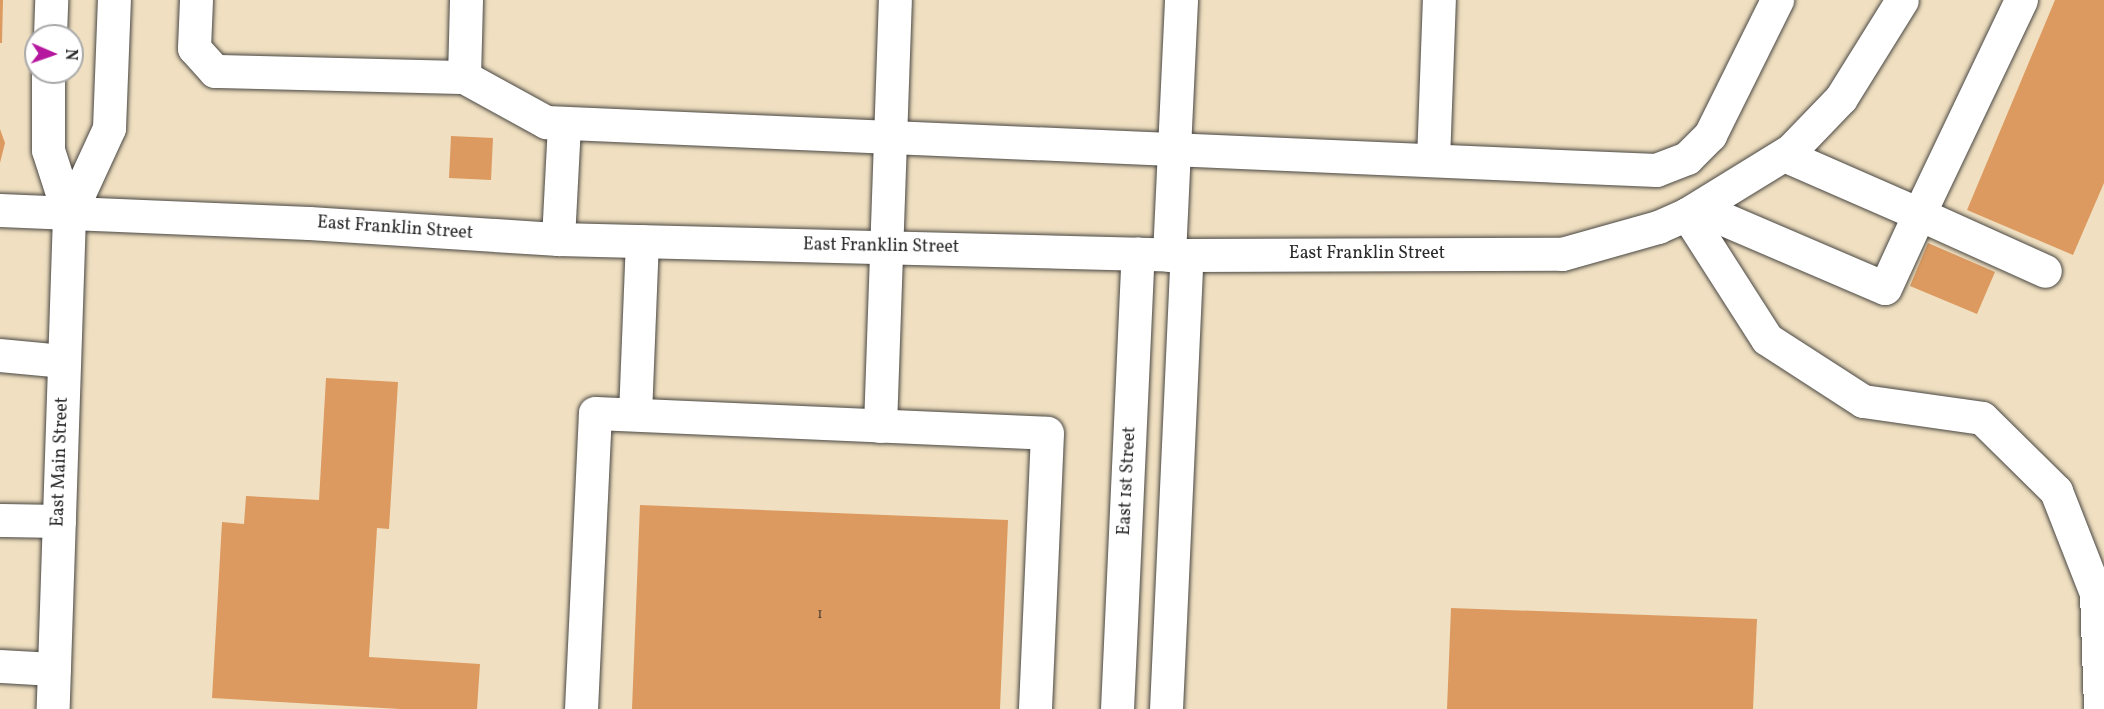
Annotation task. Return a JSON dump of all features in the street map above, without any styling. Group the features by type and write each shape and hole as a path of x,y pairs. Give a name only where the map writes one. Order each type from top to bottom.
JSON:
{"street":[{"path":"50,24 51,0"},
{"name":"East Main Street","path":"69,215 108,128 114,0"},
{"path":"196,0 195,48 215,71 464,77 546,122 1656,170 1687,158 1710,135 1777,0"},
{"path":"464,77 466,0"},
{"path":"880,426 895,0"},
{"path":"1166,709 1165,254 1174,149 1181,0"},
{"path":"1433,160 1439,0"},
{"name":"East Franklin Street","path":"0,210 69,215 309,223 558,239 1165,254 1562,254 1658,227 1693,211 1784,155 1841,98 1902,0"},
{"path":"1693,211 1885,288 2021,0"},
{"name":"East Main Street","path":"48,84 48,150 69,215 53,709"},
{"path":"558,239 564,123"},
{"path":"1784,155 2044,271"},
{"path":"1693,211 1767,339 1863,401 1982,418 2056,492 2096,593 2100,709"},
{"path":"635,414 642,241"},
{"name":"East 1st Street","path":"1117,709 1165,254"},
{"path":"0,355 64,361"},
{"path":"581,709 595,413 1047,433 1035,709"},
{"path":"0,520 59,521"},
{"path":"0,666 54,669"}],"building":[{"path":"0,0 3,0 2,43 0,43"},
{"path":"2055,0 2104,0 2104,183 2073,255 1967,210"},
{"path":"0,129 5,143 0,163"},
{"path":"451,136 493,138 491,180 449,178"},
{"path":"1928,243 1995,272 1977,314 1910,286"},
{"path":"326,378 398,382 389,529 377,528 369,657 480,664 477,709 400,709 212,698 222,522 244,524 246,496 319,500"},
{"path":"640,505 1008,520 1000,709 632,709"},
{"path":"1451,608 1757,619 1753,709 1447,709"}]}
